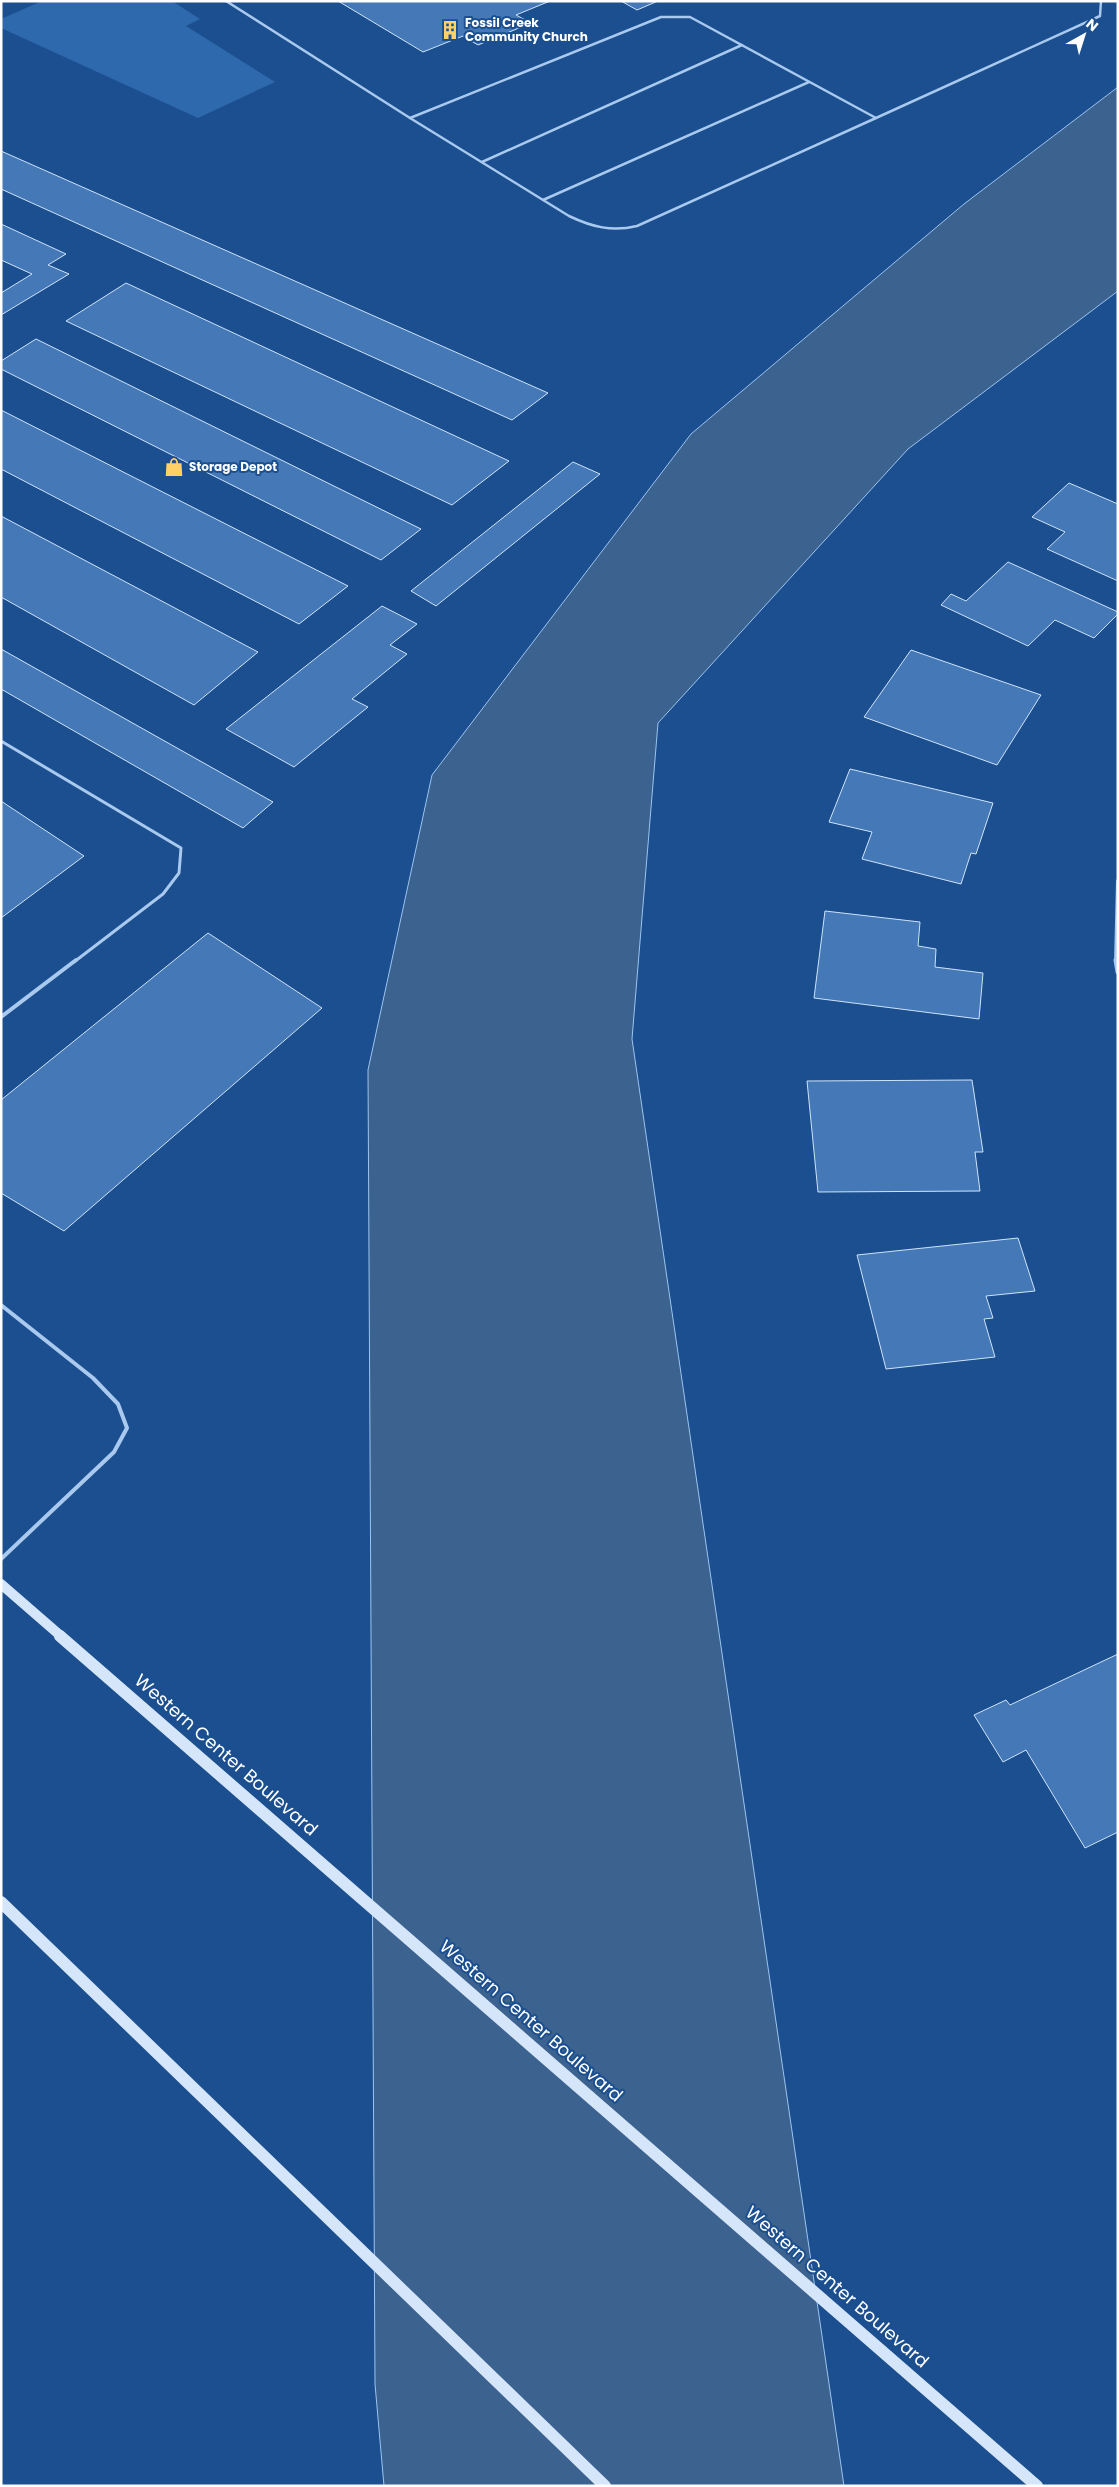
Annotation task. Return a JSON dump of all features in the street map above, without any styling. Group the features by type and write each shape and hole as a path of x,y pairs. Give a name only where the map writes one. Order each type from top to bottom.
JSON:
{"main road":[{"name":"Western Center Boulevard","path":"1,1584 1037,2486"},
{"path":"1,1902 605,2486"}],"street":[{"path":"1118,881 1115,952 1118,972"}],"lane":[{"path":"226,1 543,200 587,225 619,231 637,226 1100,16 1101,1"},
{"path":"410,118 661,16 690,17 876,118"},
{"path":"481,162 742,45"},
{"path":"543,200 809,82"},
{"path":"1,741 181,848 179,873 163,894 1,1017"},
{"path":"1,1305 94,1378 118,1404 127,1428 114,1452 1,1559"}],"shaded area":[{"path":"42,1 172,1 200,19 186,26 275,82 198,118 1,28 1,19"},
{"path":"1118,87 1118,291 908,449 658,723 632,1039 844,2486 384,2486 375,2384 368,1070 432,775 691,434 964,204"}],"building":[{"name":"Fossil Creek Community Church","path":"338,1 550,1 516,15 531,23 478,45 463,36 423,52"},
{"name":"Fossil Creek Community Church","path":"621,1 658,1 637,10"},
{"path":"1,151 548,393 512,420 1,189"},
{"path":"1,224 66,254 48,265 69,274 1,315 1,293 32,274 1,260"},
{"path":"126,283 509,461 452,505 66,321"},
{"path":"36,339 421,529 381,560 1,369 1,361"},
{"path":"1,410 348,586 299,624 1,469"},
{"path":"573,462 600,474 436,606 411,591"},
{"path":"1069,483 1118,504 1118,581 1047,549 1065,532 1032,517"},
{"path":"1,516 258,652 194,705 1,597"},
{"path":"1008,562 1118,612 1118,614 1094,638 1055,620 1028,646 941,605 951,594 966,601"},
{"path":"382,606 417,624 390,645 407,654 352,699 368,707 294,767 226,729"},
{"path":"1,649 273,802 243,828 1,689"},
{"path":"911,650 1041,695 997,765 864,717"},
{"path":"850,769 993,803 976,854 971,853 961,884 862,859 872,832 829,822"},
{"path":"1,801 84,856 1,918"},
{"path":"825,911 920,922 918,946 936,949 935,967 983,973 979,1019 814,998"},
{"path":"208,933 322,1008 64,1231 1,1193 1,1100"},
{"path":"972,1080 983,1152 975,1152 980,1191 818,1192 807,1081"},
{"path":"1018,1238 1035,1291 986,1296 993,1318 984,1319 995,1357 886,1369 857,1255"},
{"path":"1118,1654 1118,1832 1085,1848 1026,1750 1003,1762 974,1715 1006,1700 1010,1705"}],"place":[{"name":"Fossil Creek Community Church","path":"450,30"},
{"name":"Storage Depot","path":"174,467"}]}
